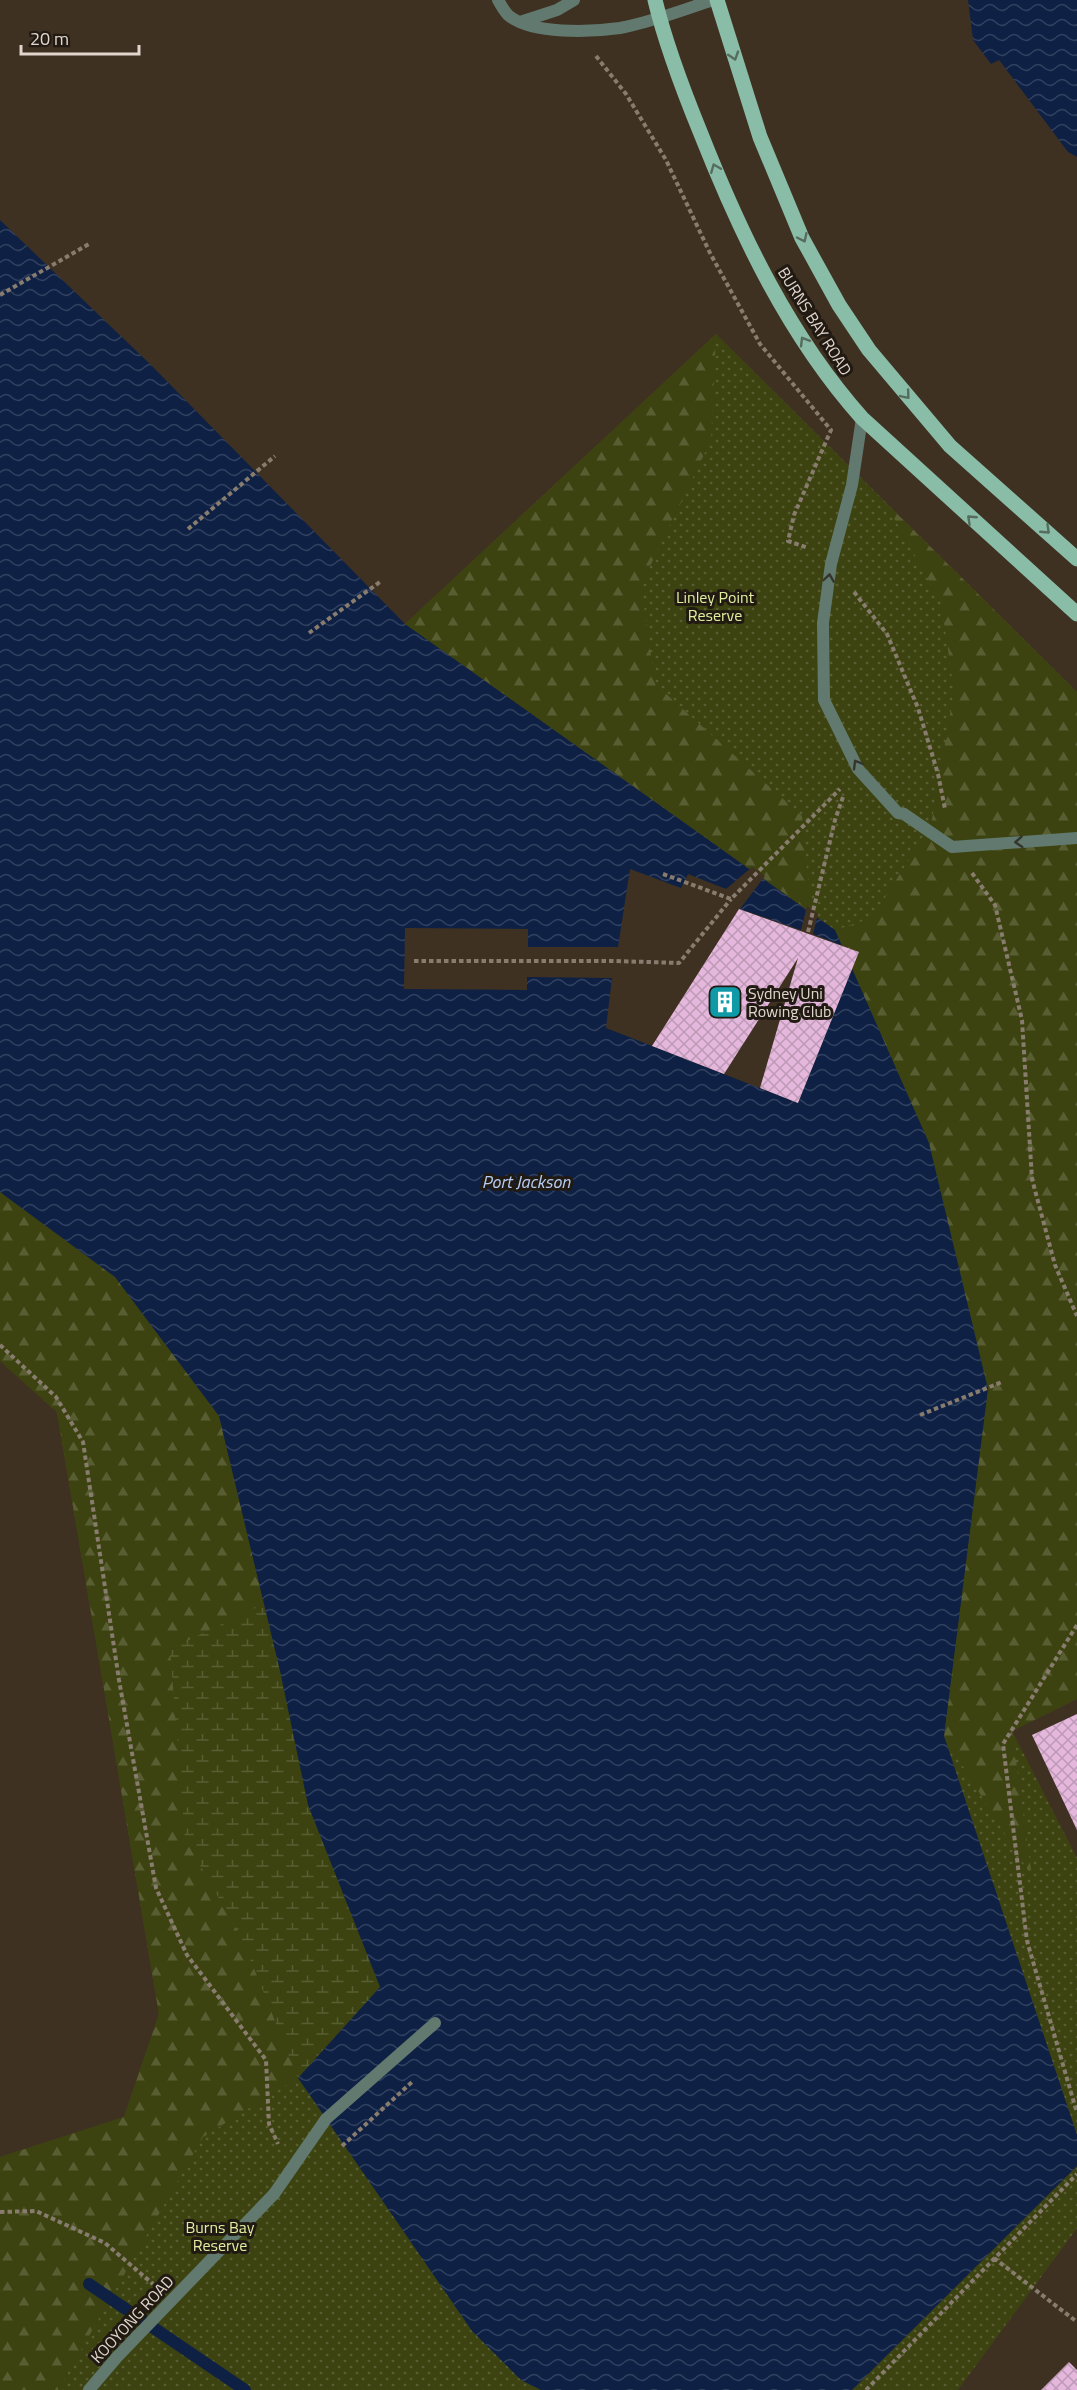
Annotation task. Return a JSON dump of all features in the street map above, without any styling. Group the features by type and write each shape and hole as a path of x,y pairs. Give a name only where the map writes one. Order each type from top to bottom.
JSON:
{"main road":[{"name":"BURNS BAY ROAD","path":"655,0 675,68 717,175 751,250 807,347 837,389 862,418 1077,614"},
{"name":"BURNS BAY ROAD","path":"715,0 760,137 802,238 839,305 869,350 950,446 1077,559"}],"street":[{"path":"498,0 508,15 520,22 539,28 589,29 620,28 715,0"},
{"path":"520,22 557,10 574,0"},
{"path":"862,418 852,485 831,564 823,623 824,700 858,769 898,813 904,814 952,847 1077,838"},
{"name":"KOOYONG ROAD","path":"89,2390 274,2194 326,2119 435,2023"}],"path":[{"path":"591,50 626,94 666,160 710,253 760,344 831,430 794,515 788,541 816,551 831,564"},
{"path":"0,295 89,244"},
{"path":"188,529 275,456"},
{"path":"309,633 380,582"},
{"path":"414,961 679,963 726,904 841,788 844,788 808,932"},
{"path":"663,874 731,899"},
{"path":"1032,1179 1055,1265 1077,1316"},
{"path":"0,1345 56,1396 84,1442 119,1680 156,1888 187,1955 266,2061 270,2124 289,2173"},
{"path":"920,1415 1002,1382"},
{"path":"1077,1625 1003,1744 1027,1941 1077,2113"},
{"path":"336,2152 413,2082"},
{"path":"866,2390 1077,2174"},
{"path":"0,2212 36,2211 105,2243 172,2300"},
{"path":"994,2258 1077,2322"}],"green space":[{"name":"Linley Point Reserve","path":"716,334 1077,692 1077,1699 1012,1731 1077,1858 1077,2135 944,1736 988,1389 929,1143 835,930 405,624"},
{"path":"716,334 711,440 641,585 655,684 802,816 811,912 405,624"},
{"path":"885,502 1077,692 1077,1699 1012,1731 1032,1877 944,1736 988,1389 835,930 872,918 931,825 954,691 941,602"},
{"name":"Burns Bay Reserve","path":"0,1192 264,1604 521,2380 541,2390 0,2390 0,2157 124,2117 159,2014 57,1412 0,1361"},
{"name":"Burns Bay Reserve","path":"0,1192 115,1277 219,1416 264,1604 380,1987 298,2078 203,2137 58,2390 0,2390 0,2157 124,2117 159,2014 57,1412 0,1361"},
{"path":"264,1604 308,1805 380,1987 298,2078 242,1939 185,1839 170,1649"},
{"path":"1077,2166 1077,2228 958,2390 852,2390"}],"water":[{"path":"968,0 1077,0 1077,157 1068,152 999,60 991,64 973,40"},
{"name":"Port Jackson","path":"0,220 151,365 405,624 835,930 929,1143 988,1389 944,1736 1077,2135 1077,2166 852,2390 541,2390 521,2380 472,2331 298,2078 380,1987 308,1805 280,1671 219,1416 115,1277 0,1192"}],"pier":[{"path":"752,867 765,876 740,909 801,930 807,906 818,914 813,934 846,947 854,964 798,1103 606,1028 612,978 527,977 527,990 404,989 405,928 528,929 528,947 618,947 630,869 681,888 688,874 726,889"}],"building":[{"name":"Sydney Uni Rowing Club","path":"739,909 859,952 798,1103 760,1088 798,958 724,1074 652,1046"},
{"path":"1077,1714 1077,1830 1032,1735"},
{"path":"1069,2362 1077,2370 1077,2390 1041,2390"}],"waterway":[{"path":"89,2284 245,2390"}],"place":[{"name":"Sydney Uni Rowing Club","path":"725,1002"}]}
